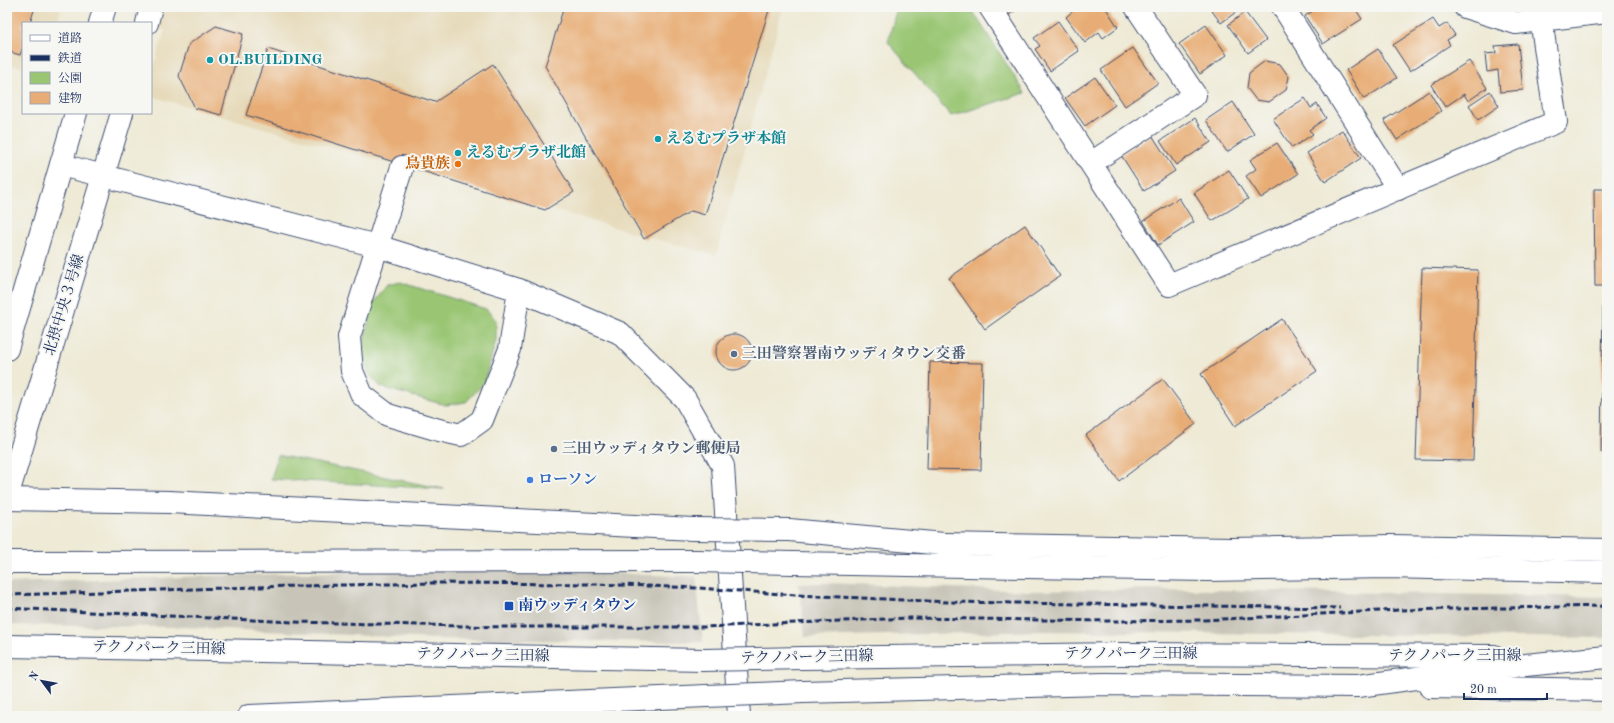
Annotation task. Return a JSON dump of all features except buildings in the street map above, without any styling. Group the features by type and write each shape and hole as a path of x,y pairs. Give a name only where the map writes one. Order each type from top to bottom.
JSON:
{"main road":[{"path":"100,22 105,7"},
{"path":"147,22 151,7"},
{"path":"990,7 1169,285 1556,122 1541,13"},
{"path":"1091,164 1195,95 1136,7"},
{"path":"1283,7 1398,189"},
{"path":"1465,7 1516,23 1541,13 1607,12"},
{"path":"7,349 76,114"},
{"name":"北摂中央３号線","path":"7,498 122,114"},
{"path":"61,165 377,246 520,290 620,333 685,399 723,466 739,716"},
{"path":"402,167 349,337 352,371 362,395 388,414 439,430 461,435 482,420 510,349 520,290"},
{"path":"7,498 169,502 693,529 789,530 1208,570"},
{"path":"941,544 1231,550 1392,546 1607,550"},
{"path":"11,562 696,561 1208,570 1387,567 1607,572"},
{"name":"テクノパーク三田線","path":"7,646 703,660 1122,654 1607,656"},
{"path":"1358,686 1475,670 1607,656"},
{"path":"249,716 803,692 1104,684 1607,690"}],"shaded area":[{"path":"7,7 61,7 57,22 22,22 22,68 7,63"},
{"path":"151,7 783,7 716,256 152,96 152,73 165,30 152,26"},
{"path":"505,568 696,577 703,642 436,639 181,627 7,625 8,583"},
{"path":"825,583 1029,591 1157,589 1607,597 1607,638 1044,631 805,637 799,584"}],"green space":[{"path":"897,7 970,7 1025,93 951,116 888,42"},
{"path":"400,282 486,309 496,320 496,340 484,383 466,402 446,405 381,387 369,374 362,351 372,305 387,285"},
{"path":"278,455 444,489 271,479"}],"railway":[{"path":"7,595 433,583 595,584 699,588 796,595 949,602 1340,608"},
{"path":"7,608 294,622 505,627 704,627 910,618 1111,621 1204,620 1400,610 1607,606"}],"place":[{"name":"OL.BUILDING","path":"210,60"},
{"name":"えるむプラザ本館","path":"658,139"},
{"name":"えるむプラザ北館","path":"458,153"},
{"name":"鳥貴族","path":"458,164"},
{"name":"三田警察署南ウッディタウン交番","path":"734,354"},
{"name":"三田ウッディタウン郵便局","path":"554,449"},
{"name":"ローソン","path":"530,480"},
{"name":"南ウッディタウン","path":"509,606"}]}
